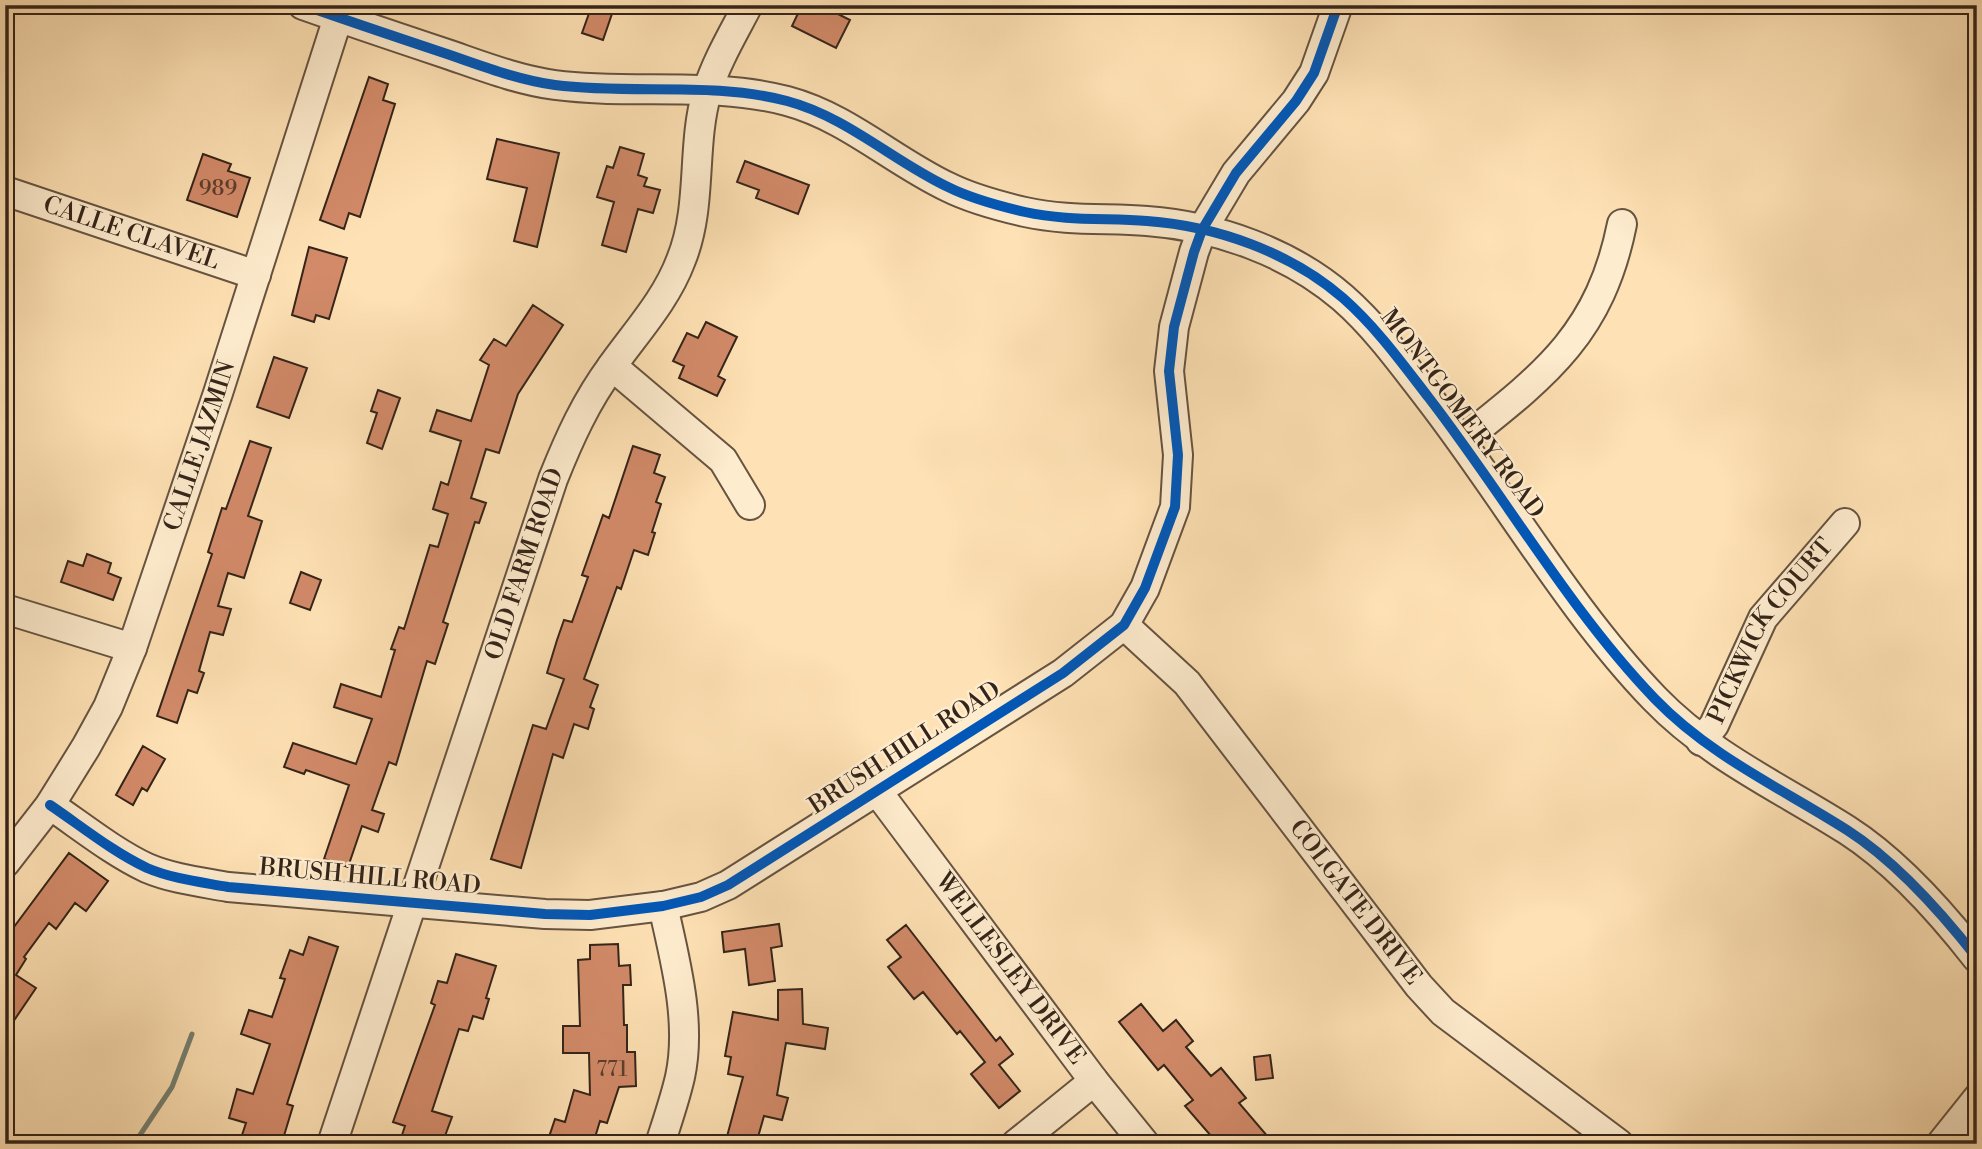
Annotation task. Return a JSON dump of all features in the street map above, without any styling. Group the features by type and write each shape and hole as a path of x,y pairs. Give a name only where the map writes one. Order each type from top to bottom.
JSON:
{"street":[{"name":"MONTGOMERY ROAD","path":"303,5 340,11 548,84 607,89 731,90 789,102 818,112 946,186 977,199 1059,217 1149,221 1202,230 1239,240 1279,257 1345,299 1388,345 1462,441 1609,647 1656,700 1701,741 1771,787 1849,831 1888,860 1977,958"},
{"name":"OLD FARM ROAD","path":"332,1144 553,479 581,414 612,366 649,317 672,281 683,257 696,198 707,90 748,5"},
{"name":"BRUSH HILL ROAD","path":"50,805 114,849 148,868 184,879 228,887 590,915 663,906 701,897 728,885 1080,661 1124,625 1146,588 1175,507 1178,455 1170,371 1174,327 1202,230 1236,173 1296,101 1314,73 1338,5"},
{"name":"CALLE JAZMIN","path":"5,863 50,805 103,717 132,648 340,11"},
{"name":"CALLE CLAVEL","path":"5,191 256,275"},
{"path":"1462,441 1548,372 1572,342 1590,316 1614,263 1622,224"},
{"path":"612,366 723,460 750,505"},
{"name":"PICKWICK COURT","path":"1701,741 1714,725 1763,618 1845,523"},
{"path":"5,609 132,648"},
{"name":"COLGATE DRIVE","path":"1124,625 1188,683 1419,986 1443,1012 1619,1144"},
{"name":"WELLESLEY DRIVE","path":"877,791 1144,1144"},
{"path":"660,1144 680,1074 683,1036 675,957 663,906"},
{"path":"1016,1144 1094,1081"},
{"path":"1941,1144 1977,1099"}],"building":[{"path":"592,5 615,5 603,40 582,33"},
{"path":"802,5 820,5 850,20 836,48 792,26"},
{"path":"369,77 388,84 383,100 395,104 360,217 349,213 344,229 320,220"},
{"path":"497,139 559,153 537,247 514,241 527,188 487,179"},
{"path":"620,147 644,154 638,175 647,178 644,186 660,190 653,213 638,209 626,252 602,245 614,202 597,197 607,166 613,168"},
{"path":"203,154 231,164 228,171 250,178 237,217 187,200"},
{"path":"745,161 809,185 798,214 756,198 759,190 737,182"},
{"path":"309,247 347,258 329,319 316,315 314,322 292,315"},
{"path":"533,305 563,325 518,394 499,453 486,449 471,498 486,503 479,523 475,522 443,622 448,624 435,664 427,661 396,765 389,762 372,810 384,814 378,832 362,826 348,867 324,859 349,785 306,770 304,774 284,767 293,743 356,764 372,719 334,707 341,684 381,697 395,650 391,649 399,627 404,629 430,545 438,547 448,514 433,509 441,482 448,485 461,441 430,431 437,410 471,421 489,365 480,360 494,339 506,346"},
{"path":"706,322 737,337 718,376 725,380 717,396 679,378 684,366 673,361 687,333 698,338"},
{"path":"274,357 307,368 289,418 257,407"},
{"path":"378,390 400,398 382,449 367,443 377,413 371,411"},
{"path":"250,441 271,448 248,516 262,521 244,578 228,573 218,606 231,609 223,635 210,632 199,671 204,673 197,693 188,690 177,723 157,716 212,554 208,552 222,508 226,509"},
{"path":"633,446 660,455 654,473 665,477 656,502 661,504 648,555 634,550 621,589 617,587 584,679 598,685 590,707 594,709 588,729 574,724 563,758 553,754 521,868 491,859 533,725 546,729 564,679 547,673 564,620 572,622 588,577 582,575 603,515 609,518"},
{"path":"87,554 111,563 108,573 121,578 113,600 61,582 68,561 83,566"},
{"path":"301,572 321,580 310,610 290,603"},
{"path":"143,746 165,759 147,791 142,788 133,805 116,795"},
{"path":"69,853 108,881 86,911 75,903 56,929 49,923 24,957 26,959 16,975 36,988 15,1019 5,1012 5,939"},
{"path":"779,924 782,946 771,948 775,981 749,985 745,949 724,952 722,932"},
{"path":"906,925 996,1041 1000,1037 1013,1054 999,1065 1020,1091 999,1108 971,1074 985,1062 960,1031 957,1034 923,992 914,999 888,967 901,957 887,940"},
{"path":"309,937 338,947 287,1104 293,1106 283,1139 274,1136 272,1144 239,1144 246,1123 229,1118 237,1089 253,1094 270,1044 241,1034 249,1010 272,1017 285,979 280,978 290,950 303,955"},
{"path":"618,944 619,966 630,965 631,985 623,985 624,1025 627,1025 627,1052 635,1052 636,1086 619,1087 607,1123 600,1121 593,1144 559,1144 548,1140 555,1119 565,1122 574,1090 590,1095 589,1053 563,1053 563,1026 580,1026 578,960 590,959 590,945"},
{"path":"456,954 496,966 483,1019 473,1016 468,1031 459,1029 432,1111 452,1117 442,1144 399,1144 405,1126 393,1122 435,1005 431,1003 438,981 447,983"},
{"path":"802,989 803,1024 828,1028 825,1049 786,1043 777,1095 788,1098 782,1120 764,1116 756,1144 725,1144 743,1077 728,1074 731,1057 725,1056 733,1012 778,1020 778,990"},
{"path":"1141,1004 1163,1031 1176,1020 1193,1041 1186,1047 1211,1076 1221,1068 1246,1098 1239,1103 1274,1144 1218,1144 1185,1106 1193,1100 1164,1065 1158,1070 1119,1022"},
{"path":"1270,1055 1273,1078 1256,1080 1254,1057"}],"waterway":[{"path":"134,1144 172,1087 192,1034"}],"cycle path":[{"path":"303,5 487,68 541,83 584,88 730,91 787,101 809,108 850,128 928,176 986,202 1056,217 1147,221 1199,229 1251,244 1300,267 1343,298 1388,346 1457,435 1566,591 1624,665 1655,699 1699,738 1847,830 1883,857 1901,872 1949,923 1977,958"},
{"path":"50,805 110,847 147,868 177,878 228,887 545,914 590,915 663,906 701,897 728,885 1063,673 1124,625 1145,588 1175,507 1178,455 1169,371 1174,327 1194,252 1202,230 1236,173 1296,101 1314,73 1338,5"}]}
